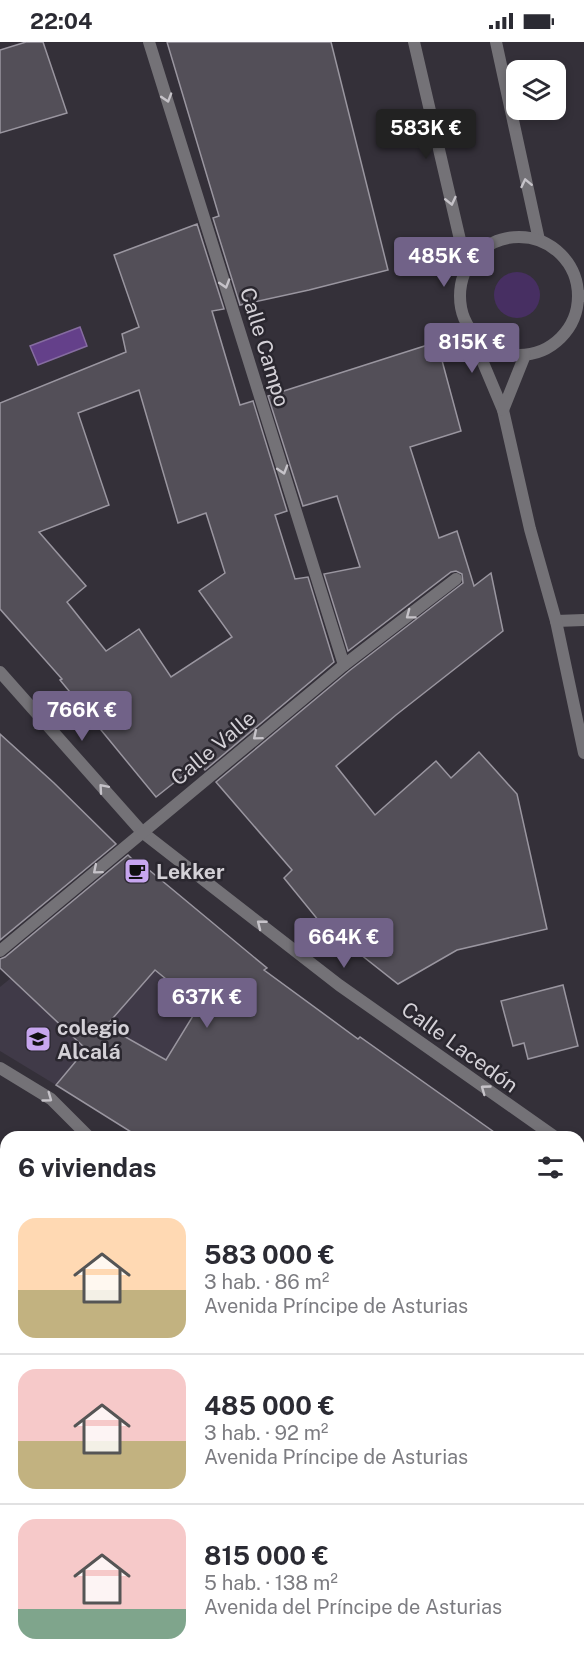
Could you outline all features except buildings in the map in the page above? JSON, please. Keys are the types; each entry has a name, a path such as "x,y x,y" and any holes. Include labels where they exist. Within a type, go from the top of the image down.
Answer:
{"street":[{"name":"Calle Campo","path":"149,42 344,665"},
{"path":"414,42 461,244 475,255"},
{"path":"496,42 539,240"},
{"path":"468,327 479,340 493,349 508,354 525,355 542,351 556,342 568,329 581,297 567,262 555,249 539,240 522,236 505,238 489,244 475,255 464,271 459,290 461,309 468,327 503,410 530,529 556,621 584,753"},
{"path":"503,410 525,355"},
{"name":"Calle Valle","path":"0,951 344,665 456,579"},
{"path":"556,621 584,620"},
{"name":"Calle Lacedón","path":"0,672 142,832 339,985 546,1131"},
{"path":"0,1068 51,1099 83,1131"},
{"path":"533,1123 535,1131"}],"shaded area":[{"path":"517,272 533,279 540,295 533,311 517,318 501,311 494,295 501,279"},
{"path":"80,327 87,346 38,365 30,346"},
{"path":"148,965 220,1024 166,1060 106,1026 125,1004"},
{"name":"colegio Alcalá","path":"11,978 86,1049 56,1085 0,1051 0,987"}],"place":[{"name":"Lekker","path":"137,871"},
{"name":"colegio Alcalá","path":"38,1039"}]}
